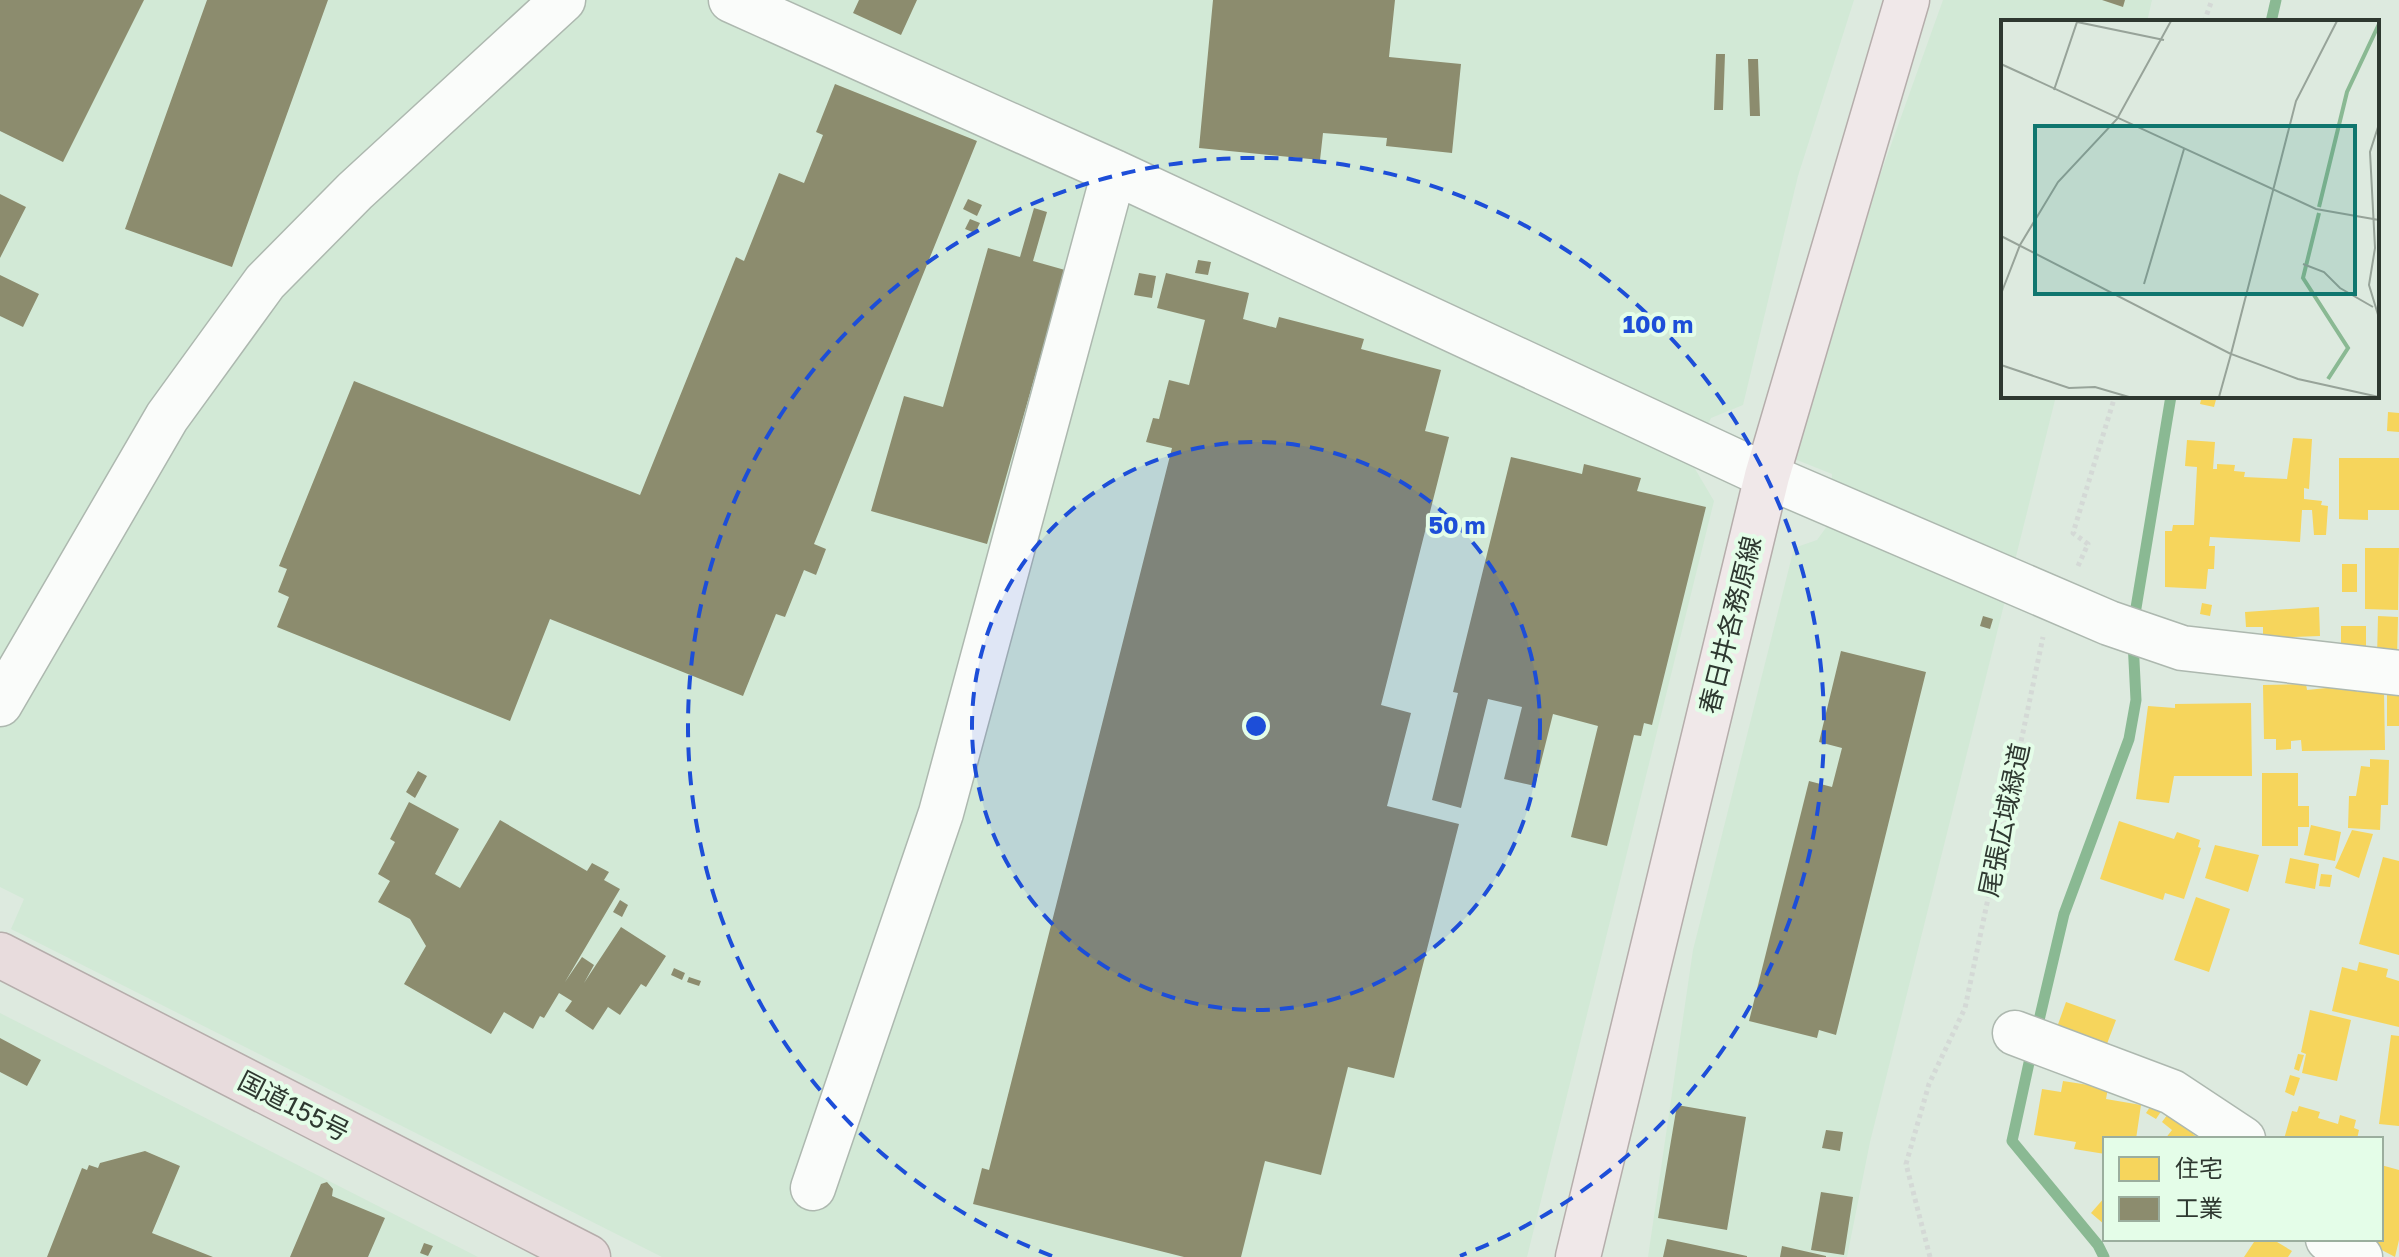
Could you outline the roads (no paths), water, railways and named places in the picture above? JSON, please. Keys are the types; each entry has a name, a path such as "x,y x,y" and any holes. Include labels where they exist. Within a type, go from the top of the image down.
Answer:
{"highway":[{"name":"国道155号","path":"0,955 588,1257"}],"main road":[{"name":"春日井各務原線","path":"1578,1257 1767,476 1907,0"}],"street":[{"path":"0,704 167,417 265,282 355,191 563,0"},
{"path":"731,0 1114,172 1767,476 2051,598 2182,648 2399,673"},
{"path":"813,1188 941,813 1114,172"},
{"path":"2015,1033 2172,1092 2240,1137"},
{"path":"2332,1241 2360,1257"}],"waterway":[{"path":"2271,20 2276,0"},
{"path":"2134,620 2171,398"},
{"path":"2036,1033 2064,914 2129,739 2136,700 2133,641"},
{"path":"2032,1049 2012,1141 2098,1245 2104,1257"}]}
